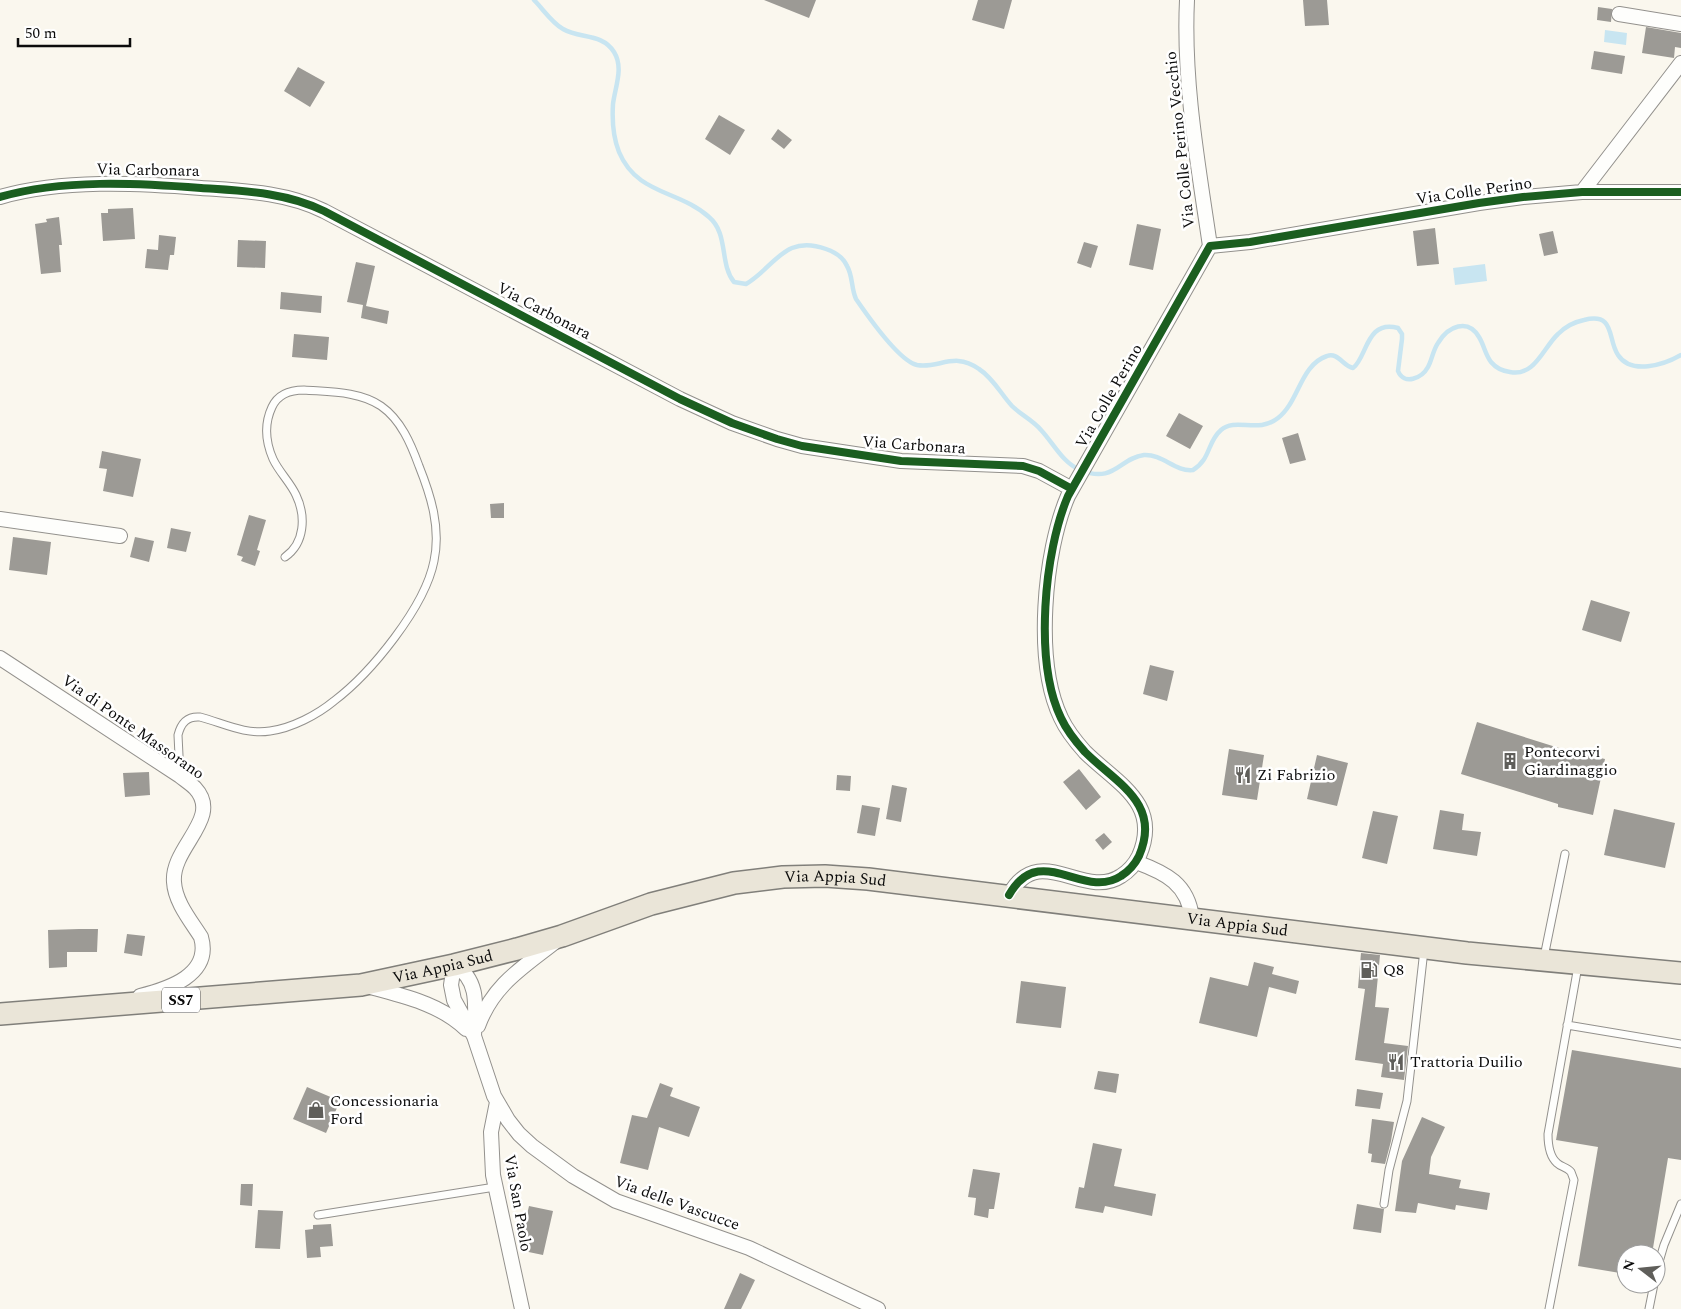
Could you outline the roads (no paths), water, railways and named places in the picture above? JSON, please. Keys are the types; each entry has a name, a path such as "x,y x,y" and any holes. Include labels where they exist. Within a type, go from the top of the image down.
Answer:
{"main road":[{"name":"Via Appia Sud","path":"0,1014 361,985 454,965 562,936 667,899 734,883 771,878 818,876 854,878 1010,895 1424,947 1681,972"}],"street":[{"name":"Via Colle Perino Vecchio","path":"1187,0 1190,103 1210,246"},
{"path":"1619,14 1681,24"},
{"path":"1582,192 1681,63"},
{"name":"Via Carbonara","path":"0,198 31,190 48,188 130,184 245,191 290,198 324,211 680,399 732,423 784,442 825,450 901,461 1023,466 1073,486"},
{"name":"Via Colle Perino","path":"1136,862 1142,847 1144,833 1142,812 1138,802 1072,736 1058,711 1049,683 1045,645 1047,588 1058,523 1073,486 1210,246 1250,242 1494,200 1582,192 1681,192"},
{"path":"0,519 120,536"},
{"name":"Via di Ponte Massorano","path":"0,658 180,776 195,788 200,795 203,806 201,822 180,854 175,867 174,877 178,898 201,937 203,947 201,958 192,972 175,984 100,1006"},
{"path":"1010,895 1020,880 1033,872 1050,871 1102,882 1112,881 1120,877 1136,862 1163,874 1177,884 1188,898 1192,918"},
{"path":"474,1036 484,1010 500,987 562,936"},
{"name":"Via delle Vascucce","path":"474,1036 475,1002 473,986 465,972 454,965 451,985 452,995 458,1010 474,1036 497,1102 515,1129 532,1146 573,1176 604,1195 638,1210 749,1248 878,1309"},
{"name":"Via delle Vascucce","path":"361,985 416,1000 437,1008 456,1020 474,1036"},
{"name":"Via San Paolo","path":"497,1102 493,1119 491,1145 495,1187 522,1309"}],"lane":[{"path":"180,776 178,735 185,720 200,717 241,730 260,732 286,727 312,715 335,701 360,678 382,653 416,604 428,581 434,562 436,522 424,480 409,442 399,424 380,406 354,396 304,390 296,390 285,394 273,406 268,418 266,433 270,453 296,494 302,512 301,536 294,549 285,557"},
{"path":"1544,960 1565,854"},
{"path":"1384,1204 1389,1170 1408,1095 1424,947"},
{"path":"1549,1309 1574,1184 1571,1172 1555,1162 1552,1157 1548,1140 1578,963"},
{"path":"1567,1025 1681,1044"},
{"path":"318,1215 495,1187"},
{"path":"1664,1244 1681,1204"},
{"path":"1649,1309 1652,1294"}],"water":[{"path":"1605,30 1627,33 1626,45 1604,42"},
{"path":"1485,264 1487,281 1455,285 1453,268"}],"waterway":[{"path":"534,0 551,20 563,29 597,39 609,46 614,52 619,71 613,104 613,122 615,140 619,152 636,177 697,208 709,217 719,232 729,274 734,282 746,284 781,254 790,249 812,245 833,252 843,260 849,270 856,299 884,337 901,355 917,365 925,366 962,361 979,369 993,381 1012,406 1038,426 1063,458 1080,470 1101,474 1144,455 1151,455 1180,468 1193,470 1203,461 1213,440 1221,430 1233,425 1263,425 1270,423 1285,411 1305,375 1318,361 1331,355 1353,368 1358,363 1373,334 1379,329 1387,327 1398,328 1402,334 1398,371 1401,376 1409,379 1413,379 1425,371 1436,346 1447,332 1464,326 1474,331 1481,340 1491,362 1499,369 1510,372 1519,372 1532,366 1561,331 1573,323 1594,319 1606,323 1618,355 1631,365 1657,365 1681,355"}],"place":[{"name":"Pontecorvi Giardinaggio","path":"1510,761"},
{"name":"Zi Fabrizio","path":"1243,775"},
{"name":"Q8","path":"1369,970"},
{"name":"Trattoria Duilio","path":"1396,1062"},
{"name":"Concessionaria Ford","path":"316,1110"}]}
